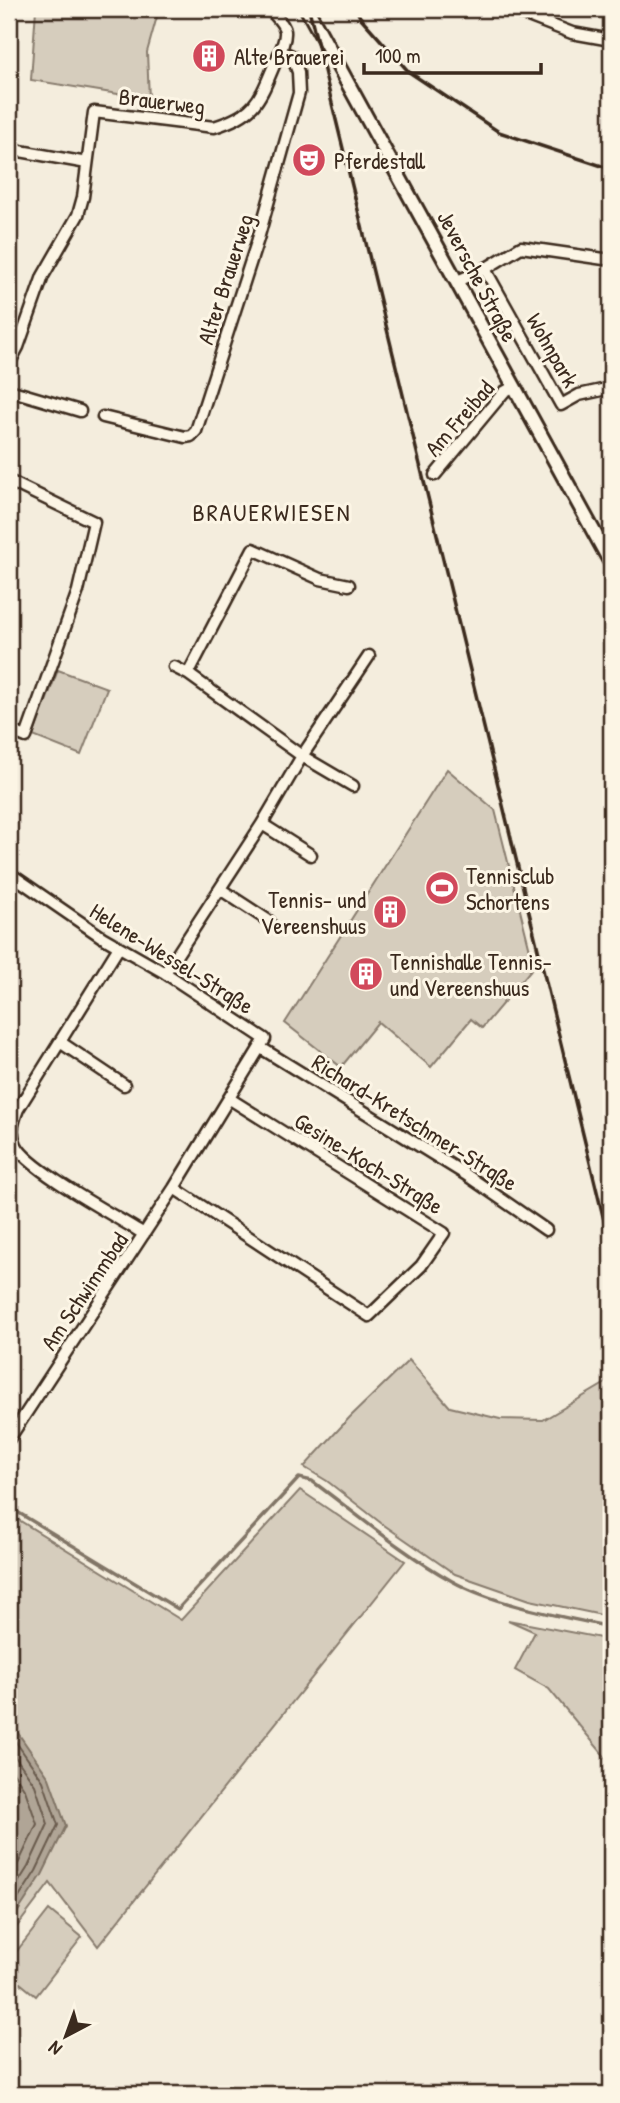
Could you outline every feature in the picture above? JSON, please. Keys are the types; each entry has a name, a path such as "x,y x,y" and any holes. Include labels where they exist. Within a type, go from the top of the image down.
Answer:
{"street":[{"name":"Brauerweg","path":"9,363 18,347 43,276 78,215 83,197 94,112 214,127 246,113 258,102 280,51 285,32 270,9"},
{"name":"Jeversche Straße","path":"307,9 611,564"},
{"path":"510,9 572,33 611,40"},
{"name":"Alter Brauerweg","path":"103,416 185,437 196,431 258,239 299,93 298,72 292,56 280,51"},
{"path":"9,149 87,163"},
{"path":"457,281 485,270 521,247 611,260"},
{"name":"Wohnpark","path":"485,270 561,405 579,395 611,388"},
{"name":"Am Freibad","path":"435,475 504,392 513,387"},
{"path":"9,390 80,411"},
{"path":"9,481 94,522 78,591 26,737 9,730"},
{"path":"188,674 253,549 320,579 349,585"},
{"path":"165,973 369,656"},
{"path":"174,667 188,674 302,757 353,786"},
{"path":"262,824 311,855"},
{"name":"Helene-Wessel-Straße","path":"9,873 35,889 60,910 165,973 265,1039 144,1234"},
{"path":"220,889 269,921"},
{"path":"119,947 18,1109 12,1125 16,1147 26,1159 144,1234"},
{"path":"60,1042 124,1085"},
{"name":"Richard-Kretschmer-Straße","path":"261,1048 465,1174 547,1230"},
{"name":"Gesine-Koch-Straße","path":"174,1188 369,1316 421,1266 444,1233 230,1099"},
{"name":"Am Schwimmbad","path":"9,1439 144,1234"}],"shaded area":[{"path":"36,9 164,9 158,13 147,52 149,99 31,80"},
{"path":"58,670 107,688 81,755 33,736"},
{"name":"Tennisclub Schortens","path":"447,769 495,810 534,966 482,1028 471,1019 431,1067 378,1022 341,1067 285,1023"},
{"path":"409,1360 450,1407 500,1419 543,1420 611,1380 611,1617 530,1600 455,1574 304,1467 350,1417"},
{"path":"300,1490 405,1561 98,1946 50,1883 9,1937 9,1514 181,1620"},
{"path":"508,1620 611,1640 611,1764 549,1689 515,1670 535,1632"},
{"path":"49,1910 82,1937 36,1996 9,1974 9,1961"}],"water":[{"path":"9,1720 49,1778 66,1826 42,1875 9,1925"}],"waterway":[{"path":"9,1507 178,1609 299,1478 312,1481 380,1533 452,1581 488,1597 611,1627"}],"railway":[{"path":"309,9 611,1249"},
{"path":"356,9 409,72 499,132 611,169"}],"place":[{"name":"Alte Brauerei","path":"209,56"},
{"name":"Pferdestall","path":"309,160"},
{"name":"Tennisclub Schortens","path":"442,888"},
{"name":"Tennis- und Vereenshuus","path":"390,912"},
{"name":"Tennishalle Tennis- und Vereenshuus","path":"366,974"}],"district":[{"name":"BRAUERWIESEN","path":"272,512"}]}
